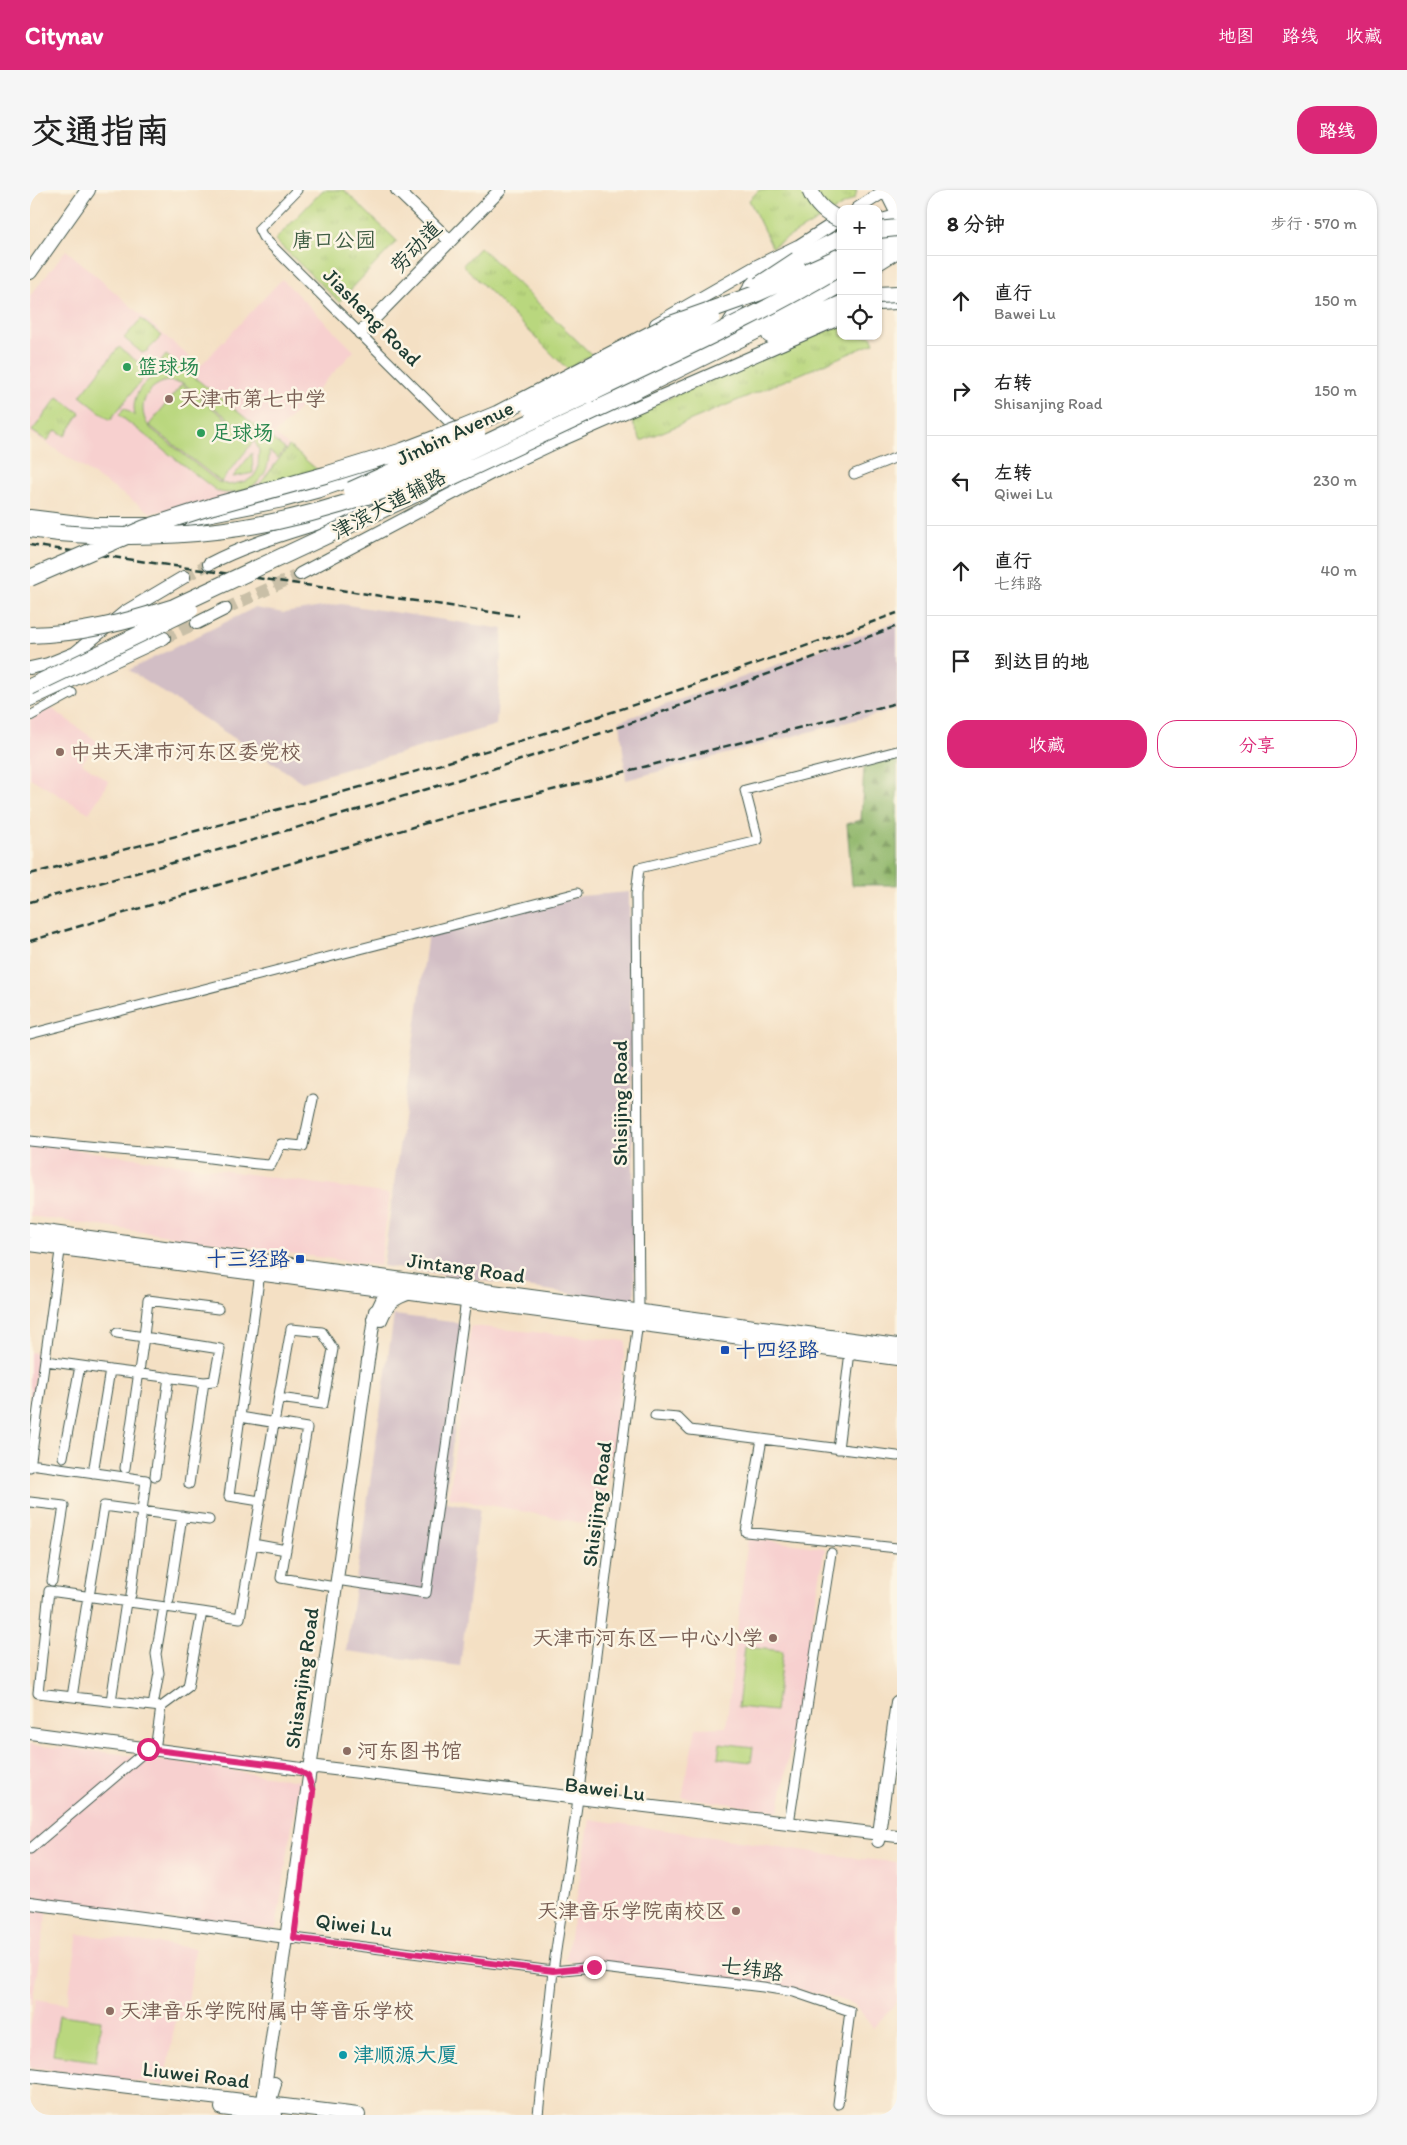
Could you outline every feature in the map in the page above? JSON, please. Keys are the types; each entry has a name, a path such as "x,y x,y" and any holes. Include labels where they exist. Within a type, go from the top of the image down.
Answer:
{"highway":[{"path":"810,190 814,199 826,212 837,218"},
{"path":"882,221 897,216"},
{"path":"882,232 897,223"},
{"path":"882,230 897,228"},
{"path":"882,242 897,233"},
{"path":"264,523 363,486 583,384 694,327 797,260 837,240"},
{"path":"882,259 897,250"},
{"path":"30,578 145,528 213,506 403,451 463,428 497,414 668,325 758,293 837,259"},
{"path":"742,321 837,260"},
{"name":"Jinbin Avenue","path":"30,529 112,537 175,536 216,532 320,511 378,492 742,321 837,269"},
{"name":"Jinbin Avenue","path":"378,508 614,401 772,323 837,286"},
{"path":"882,295 897,293"},
{"path":"614,401 670,380 715,358 837,306"},
{"path":"30,635 92,629 128,622 174,607 378,508"},
{"path":"30,687 229,591 378,508"}],"main road":[{"path":"31,266 80,190"},
{"path":"31,266 88,190"},
{"path":"397,190 450,241"},
{"name":"劳动道","path":"360,333 500,190"},
{"path":"863,205 886,190 897,216"},
{"path":"378,508 706,348 722,335 740,300 759,274 798,246 837,222"},
{"path":"30,516 95,524 133,526 216,515 283,501 352,481 568,373 757,266 798,246"},
{"path":"882,301 897,293"},
{"path":"882,303 897,303"},
{"name":"津滨大道辅路","path":"300,574 497,470 619,414 837,320"},
{"name":"Jinbin Avenue","path":"209,564 255,544 378,508"},
{"path":"30,668 48,664 75,653 125,612 184,577"},
{"path":"197,623 225,609"},
{"path":"30,700 164,638"},
{"name":"Jintang Road","path":"30,1230 61,1242 260,1273 385,1287 412,1287 638,1318 897,1358"},
{"name":"Jintang Road","path":"30,1244 61,1242 385,1287"},
{"path":"378,1319 385,1287"},
{"path":"378,1319 392,1300 412,1287"},
{"name":"Jintang Road","path":"412,1287 466,1300 897,1346"},
{"name":"Shisanjing Road","path":"274,2084 312,1772 378,1319"},
{"name":"Shisanjing Road","path":"263,2110 313,1792 312,1748 339,1584"},
{"path":"878,1837 897,1702"},
{"name":"Bawei Lu","path":"30,1733 292,1767 312,1772 878,1837 897,1836"},
{"path":"292,1767 305,1761 312,1748"},
{"name":"Bawei Lu","path":"577,1802 789,1823 878,1837 897,1843"},
{"name":"Qiwei Lu","path":"30,1903 291,1938"},
{"name":"Liuwei Road","path":"30,2075 263,2110"},
{"name":"Liuwei Road","path":"30,2084 263,2110 358,2115"},
{"path":"263,2110 274,2084"}],"street":[{"name":"Jiasheng Road","path":"297,190 259,229 263,237 497,470"},
{"path":"854,474 897,457"},
{"path":"30,716 72,694"},
{"name":"Shisijing Road","path":"538,2115 553,1971 577,1802 638,1318 636,894 639,868 758,840 745,790 897,751"},
{"path":"30,1034 577,893"},
{"path":"30,1141 134,1153 193,1156 248,1164 271,1165 281,1144 302,1146 313,1099"},
{"path":"61,1242 46,1361 30,1465 146,1480 111,1701"},
{"path":"260,1273 229,1496 260,1501"},
{"path":"125,1468 140,1374 148,1300 218,1309"},
{"path":"240,1417 307,1428 281,1578 426,1593 466,1300"},
{"path":"202,1612 188,1687 157,1706 38,1693 49,1591 166,1603 202,1612 240,1618 278,1398 291,1329 322,1332 333,1349 323,1404 278,1398"},
{"path":"46,1361 204,1382 214,1381 220,1350 117,1332"},
{"path":"838,1449 850,1352"},
{"path":"63,1457 80,1366"},
{"path":"93,1473 110,1370"},
{"path":"155,1476 169,1377"},
{"path":"189,1484 204,1382"},
{"path":"655,1416 678,1418 690,1430 897,1456"},
{"path":"762,1439 746,1532 897,1548"},
{"path":"30,1502 64,1506 52,1581"},
{"path":"72,1697 104,1506 208,1520"},
{"path":"30,1849 151,1750 159,1673 156,1654 182,1516"},
{"path":"253,1544 286,1550"},
{"path":"789,1823 832,1553"},
{"name":"Qiwei Lu","path":"291,1938 553,1971"},
{"name":"七纬路","path":"553,1971 594,1967 763,1987 794,1992 850,2011 838,2104"}],"shaded area":[{"name":"天津市第七中学","path":"66,250 200,366 282,279 354,351 275,434 321,473 195,506 151,513 30,432 30,296"},
{"path":"341,604 503,629 496,725 302,782 129,670 254,608 284,613"},
{"path":"897,622 897,709 626,780 620,721"},
{"name":"中共天津市河东区委党校","path":"51,708 98,742 82,763 109,782 89,813 30,778 30,719"},
{"path":"629,892 635,1303 383,1266 428,933 580,896"},
{"path":"30,1143 390,1194 380,1266 30,1216"},
{"path":"394,1315 468,1324 445,1502 480,1508 460,1666 346,1651"},
{"path":"471,1326 626,1341 602,1527 449,1497"},
{"path":"30,1352 39,1353 30,1410"},
{"name":"天津市河东区一中心小学","path":"748,1538 825,1548 779,1811 682,1797 696,1728 726,1727"},
{"path":"30,1745 114,1753 299,1781 276,1929 48,1906 30,2014"},
{"name":"天津音乐学院南校区","path":"590,1819 862,1859 897,1862 897,2002 873,2028 854,2004 818,1993 566,1960"},
{"name":"天津音乐学院附属中等音乐学校","path":"78,1934 195,1948 186,2019 176,2018 164,2085 30,2067 30,2028 35,1999 67,2004"}],"green space":[{"name":"唐口公园","path":"323,190 344,190 397,241 339,302 275,240"},
{"path":"759,190 857,190 855,198 843,205 837,205 837,209 772,247 749,200"},
{"path":"480,247 592,355 567,369 463,265"},
{"path":"141,319 162,336 147,351 142,353 124,338"},
{"path":"837,327 837,340 873,340 874,343 641,441 629,415"},
{"path":"119,347 149,371 110,420 80,396"},
{"path":"166,355 285,449 278,458 269,451 265,473 257,483 237,492 225,493 217,491 119,415 124,408 135,416 135,400 142,386 153,377 168,372 159,364","holes":["167,381 183,383 253,438 259,450 258,469 254,476 247,481 229,485 218,482 149,427 143,412 143,405 148,393 159,384"]},
{"name":"足球场","path":"182,384 254,441 221,482 149,425"},
{"path":"58,397 80,413 65,436 56,430 47,441 32,431"},
{"path":"289,446 321,473 256,489"},
{"path":"252,453 253,473 233,477"},
{"path":"897,757 897,885 852,885 847,824 861,820 864,767"},
{"path":"745,1647 783,1651 775,1711 738,1707"},
{"path":"720,1743 753,1747 751,1762 718,1758"},
{"path":"59,2015 101,2020 96,2061 53,2055"}],"tunnel":[{"path":"184,577 209,564"},
{"path":"225,609 300,574"},
{"path":"164,638 197,623"}],"railway":[{"path":"30,545 519,616"},
{"path":"30,874 302,803 520,741 682,689 897,613"},
{"path":"30,902 250,841 470,776 685,704 897,626"},
{"path":"30,941 453,815 897,703"}],"place":[{"name":"篮球场","path":"127,367"},
{"name":"天津市第七中学","path":"169,399"},
{"name":"足球场","path":"201,433"},
{"name":"中共天津市河东区委党校","path":"60,752"},
{"name":"十三经路","path":"300,1259"},
{"name":"十四经路","path":"725,1350"},
{"name":"天津市河东区一中心小学","path":"773,1638"},
{"name":"河东图书馆","path":"347,1751"},
{"name":"天津音乐学院南校区","path":"736,1911"},
{"name":"天津音乐学院附属中等音乐学校","path":"110,2011"},
{"name":"津顺源大厦","path":"343,2055"}],"route":[{"path":"148,1749 292,1767 308,1776 313,1792 294,1938 553,1971 594,1967"}]}
